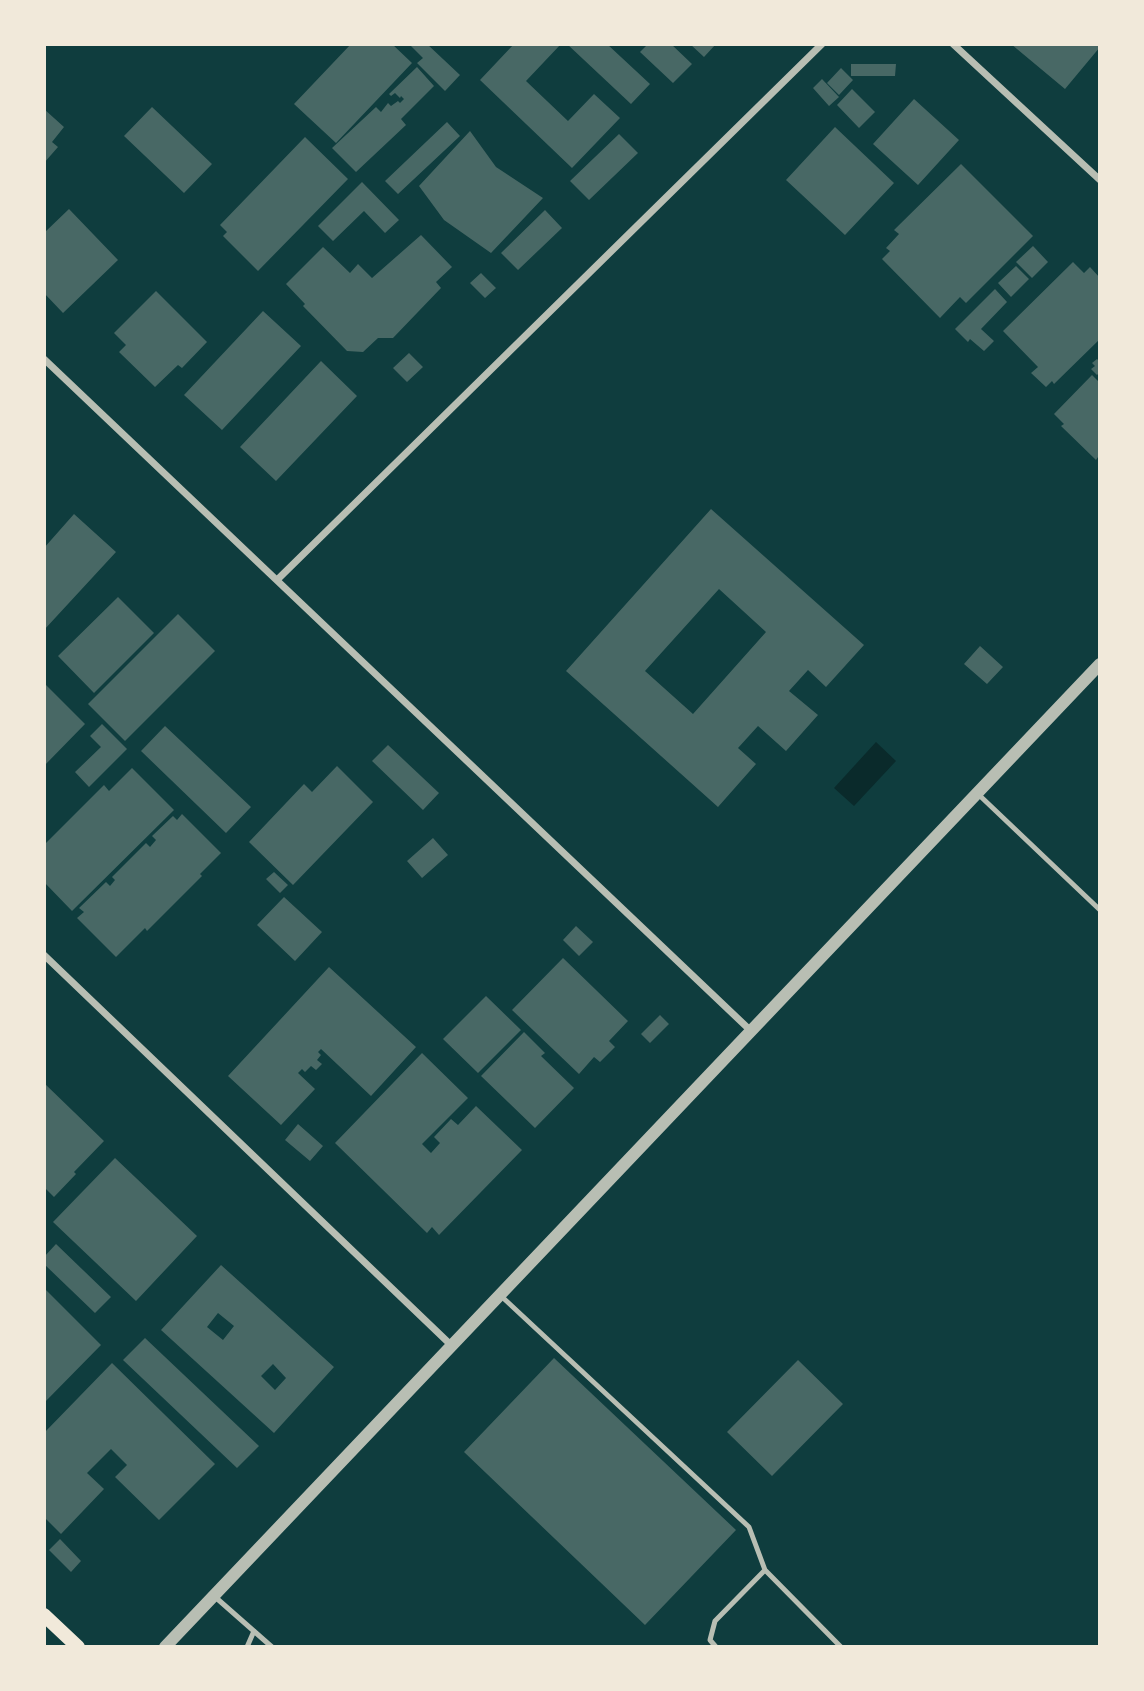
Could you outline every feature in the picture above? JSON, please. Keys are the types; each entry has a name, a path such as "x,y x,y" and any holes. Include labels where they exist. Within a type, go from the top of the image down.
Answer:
{"main road":[{"path":"44,1615 79,1647"}],"street":[{"path":"277,580 822,44"},
{"path":"953,44 1100,180"},
{"path":"44,359 751,1031"},
{"path":"165,1647 1100,664"},
{"path":"44,955 452,1346"}],"lane":[{"path":"977,793 1100,910"},
{"path":"500,1295 749,1527 765,1570 841,1647"},
{"path":"716,1647 710,1640 715,1621 765,1570"},
{"path":"214,1596 272,1647"},
{"path":"247,1647 254,1632"}],"water":[{"path":"876,742 896,761 854,806 834,788"}],"building":[{"path":"351,44 392,44 412,63 336,143 294,104"},
{"path":"409,44 427,44 460,75 445,91 417,63 423,58"},
{"path":"514,44 561,44 526,81 568,121 594,94 620,118 572,168 480,80"},
{"path":"567,44 607,44 650,84 631,104"},
{"path":"648,44 671,44 692,64 673,83 640,52"},
{"path":"690,44 716,44 704,57"},
{"path":"1011,44 1100,44 1100,47 1065,89"},
{"path":"851,64 896,64 895,76 851,76"},
{"path":"417,67 434,86 401,119 406,125 356,172 332,148 376,107 381,112 388,103 391,106 398,101 400,103 404,99 401,96 400,98 395,93 391,96 389,94"},
{"path":"841,68 853,80 839,95 827,83"},
{"path":"822,79 839,97 829,106 813,88"},
{"path":"852,89 875,112 859,128 837,105"},
{"path":"914,99 959,140 918,185 873,144"},
{"path":"152,107 212,164 184,193 124,136"},
{"path":"44,109 64,127 52,142 58,147 44,163"},
{"path":"447,122 460,136 398,194 385,181"},
{"path":"835,127 894,183 845,235 786,180"},
{"path":"470,131 496,167 543,198 491,253 444,220 419,186"},
{"path":"619,134 638,153 589,200 570,181"},
{"path":"305,137 348,179 258,271 223,236 227,232 220,225"},
{"path":"961,164 1033,236 966,303 960,297 940,318 882,259 890,251 886,248 899,234 894,230"},
{"path":"362,182 399,220 385,233 364,211 333,241 318,226"},
{"path":"69,209 118,260 63,313 44,293 44,233"},
{"path":"545,210 562,228 518,270 501,253"},
{"path":"421,235 452,267 436,282 441,288 393,338 378,338 363,352 347,351 303,306 305,304 286,284 323,247 350,273 358,264 372,278"},
{"path":"1033,246 1048,262 1032,278 1016,262"},
{"path":"1073,262 1084,273 1090,267 1100,278 1100,339 1054,384 1052,381 1046,387 1031,373 1038,367 1003,331"},
{"path":"1016,266 1029,279 1011,297 998,283"},
{"path":"481,273 496,288 485,298 470,283"},
{"path":"995,289 1007,302 981,329 994,341 984,351 970,339 968,342 955,329"},
{"path":"156,291 207,342 182,368 178,365 155,387 119,352 126,345 114,333"},
{"path":"263,311 301,346 222,430 184,395"},
{"path":"409,353 423,367 407,382 393,368"},
{"path":"1097,359 1100,362 1100,372 1097,375 1091,369 1095,366 1092,363"},
{"path":"321,361 357,396 276,481 240,447"},
{"path":"1092,375 1100,383 1100,459 1098,457 1096,460 1061,426 1064,424 1054,414"},
{"path":"711,509 864,645 826,687 808,670 789,691 818,715 786,751 758,726 738,748 756,764 718,807 566,671","holes":["719,589 766,632 693,714 645,671"]},
{"path":"74,514 116,552 44,630 44,548"},
{"path":"118,597 154,633 94,693 58,656"},
{"path":"178,614 215,651 125,741 88,704"},
{"path":"980,646 1003,667 987,684 964,664"},
{"path":"44,683 85,724 44,766"},
{"path":"102,724 127,749 89,787 75,772 101,747 90,736"},
{"path":"165,726 251,807 226,833 141,751"},
{"path":"388,745 439,793 423,810 372,761"},
{"path":"337,766 373,802 293,885 249,842 304,784 312,792"},
{"path":"132,768 174,810 72,911 44,882 44,845 104,785 109,791"},
{"path":"182,814 221,853 147,931 145,928 116,957 77,918 84,912 79,908 106,882 110,886 115,880 112,877 146,843 150,847 156,840 152,836 173,816 177,820"},
{"path":"433,838 448,855 422,878 407,861"},
{"path":"274,872 288,885 280,893 266,879"},
{"path":"284,897 322,932 295,961 257,925"},
{"path":"576,926 593,942 579,956 563,940"},
{"path":"563,958 628,1021 609,1041 615,1047 600,1062 594,1057 579,1074 512,1010"},
{"path":"329,967 416,1047 371,1096 321,1049 317,1060 322,1064 316,1070 311,1066 305,1072 302,1069 298,1073 315,1089 281,1125 228,1076"},
{"path":"486,996 521,1030 478,1073 443,1039"},
{"path":"660,1015 669,1024 650,1043 641,1034"},
{"path":"524,1032 545,1053 541,1056 574,1088 535,1128 481,1076"},
{"path":"422,1053 468,1098 422,1144 431,1153 440,1143 434,1137 451,1119 458,1125 476,1106 522,1150 439,1235 432,1227 427,1233 335,1143"},
{"path":"44,1083 104,1141 54,1197 44,1187"},
{"path":"298,1124 323,1146 310,1161 285,1140"},
{"path":"115,1158 197,1236 136,1301 53,1222"},
{"path":"56,1244 111,1297 95,1313 44,1264 44,1257"},
{"path":"221,1265 334,1367 274,1433 161,1330","holes":["218,1313 234,1326 223,1340 207,1327","273,1364 286,1378 275,1390 261,1376"]},
{"path":"44,1288 101,1345 44,1403"},
{"path":"145,1338 259,1446 237,1468 123,1360"},
{"path":"554,1358 736,1530 645,1625 464,1452"},
{"path":"798,1360 843,1404 772,1476 727,1432"},
{"path":"112,1363 215,1464 159,1520 115,1477 127,1465 111,1449 87,1473 104,1489 61,1534 44,1517 44,1433"},
{"path":"60,1539 81,1561 71,1572 49,1550"}]}
